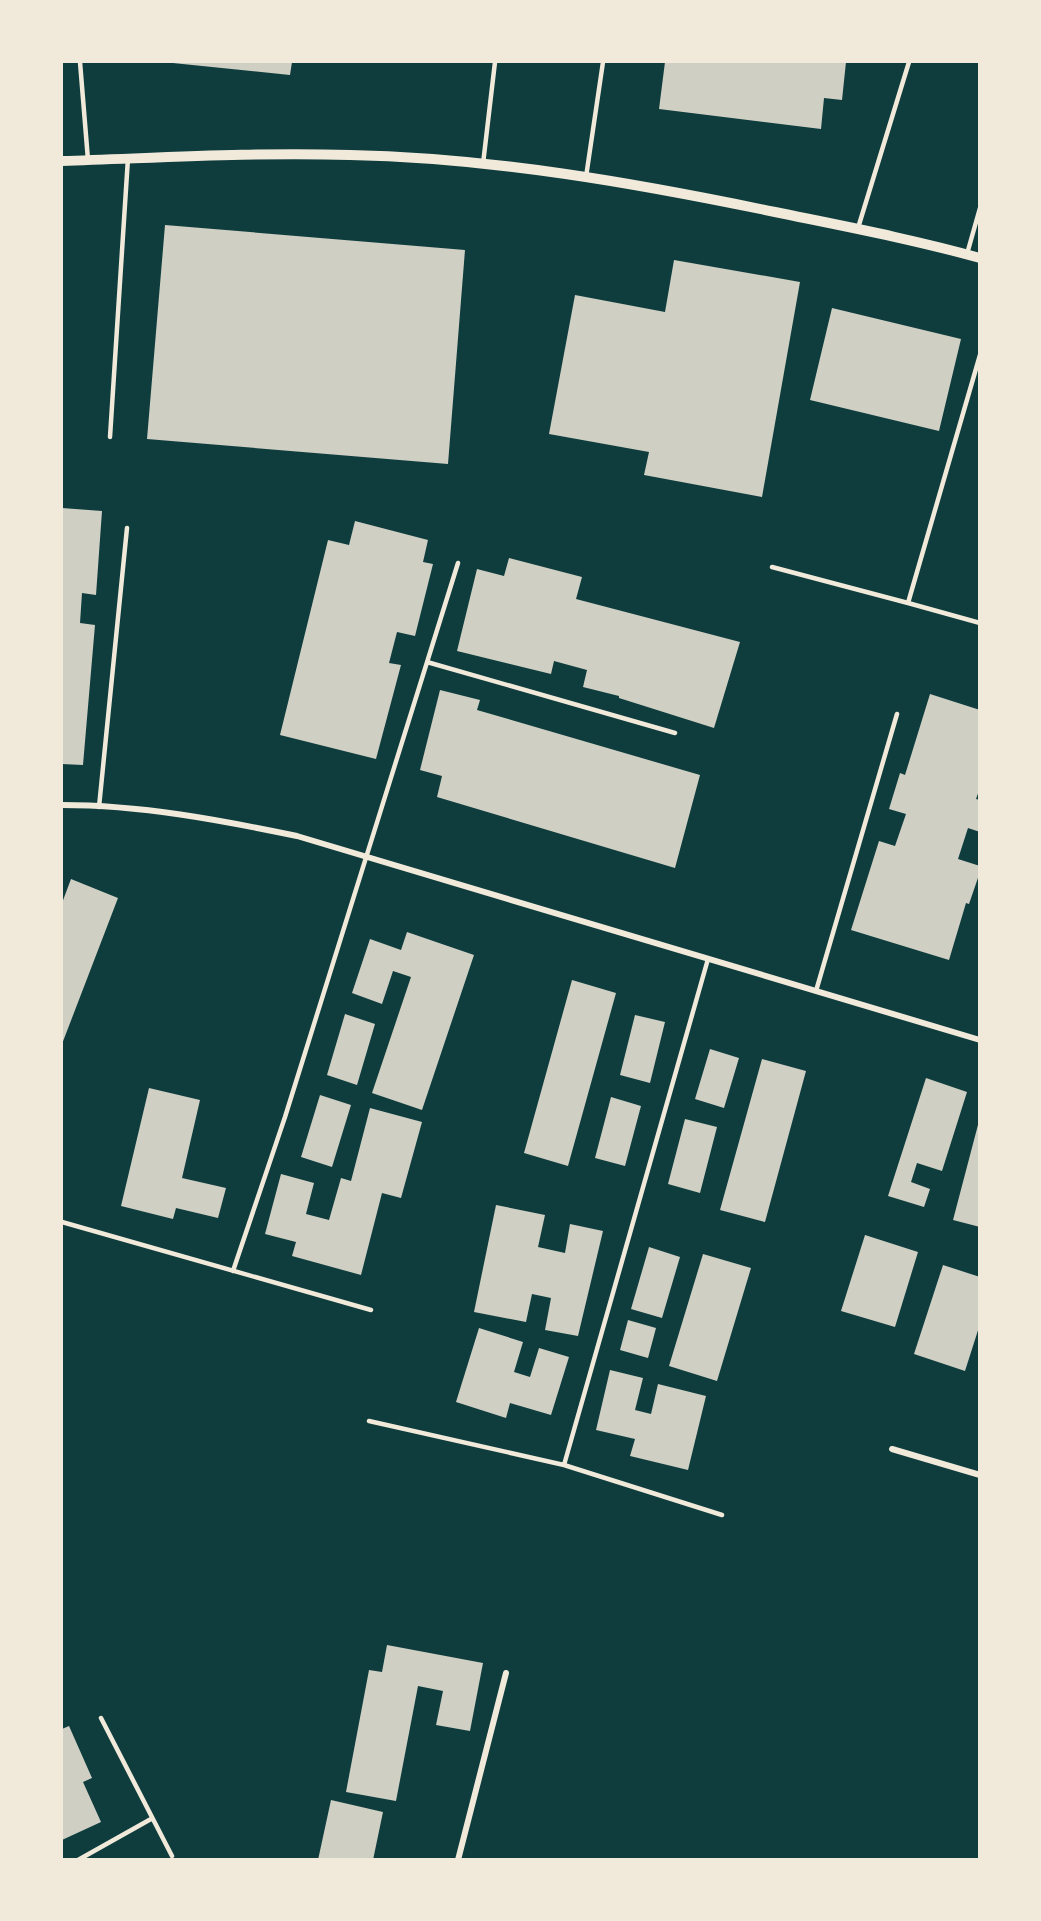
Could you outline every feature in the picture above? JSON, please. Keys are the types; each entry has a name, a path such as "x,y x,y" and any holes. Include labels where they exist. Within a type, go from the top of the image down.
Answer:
{"street":[{"path":"62,161 236,153 353,155 483,164 653,187 858,229 980,258"},
{"path":"62,805 220,820 297,836 980,1040"},
{"path":"892,1449 980,1475"},
{"path":"458,1860 506,1673"}],"lane":[{"path":"80,62 88,160"},
{"path":"483,164 495,62"},
{"path":"586,177 603,62"},
{"path":"858,229 909,62"},
{"path":"110,437 128,158"},
{"path":"967,254 980,208"},
{"path":"908,603 980,355"},
{"path":"99,807 128,528"},
{"path":"233,1271 285,1117 458,563"},
{"path":"772,567 980,622"},
{"path":"427,662 675,733"},
{"path":"816,991 897,714"},
{"path":"564,1465 708,959"},
{"path":"62,1222 371,1310"},
{"path":"369,1421 564,1465 723,1515"},
{"path":"100,1718 172,1856"},
{"path":"78,1860 151,1819"}],"building":[{"path":"163,62 292,62 290,75"},
{"path":"665,62 846,62 842,100 824,98 821,129 659,109"},
{"path":"165,225 465,250 448,464 147,439"},
{"path":"674,260 800,282 762,497 644,475 649,452 549,434 575,295 665,312"},
{"path":"832,308 961,339 939,431 810,400"},
{"path":"62,508 102,511 96,595 82,593 80,623 95,625 83,765 62,764"},
{"path":"355,521 428,540 423,562 433,564 415,636 397,632 389,663 401,665 376,759 280,735 328,540 349,545"},
{"path":"509,558 582,577 576,599 740,642 714,728 619,698 619,696 583,687 587,670 554,661 551,674 457,651 477,569 504,576"},
{"path":"440,690 480,700 477,710 700,775 675,868 437,797 442,776 420,770"},
{"path":"930,694 980,710 980,788 976,799 980,800 980,832 968,828 958,859 980,866 980,872 969,904 966,903 949,960 851,930 879,841 895,846 906,814 889,809 900,773 905,775"},
{"path":"71,879 118,898 62,1044 62,903"},
{"path":"407,932 474,955 422,1110 372,1093 411,977 393,971 382,1004 352,993 370,939 401,950"},
{"path":"572,980 616,993 568,1166 524,1153"},
{"path":"345,1014 375,1024 357,1085 327,1075"},
{"path":"635,1015 665,1022 650,1083 620,1075"},
{"path":"710,1049 739,1058 724,1108 695,1099"},
{"path":"762,1059 806,1071 765,1222 720,1210"},
{"path":"926,1078 967,1092 942,1171 917,1163 911,1182 930,1189 924,1207 888,1196"},
{"path":"149,1088 200,1100 182,1178 226,1188 218,1218 176,1208 173,1219 121,1206"},
{"path":"320,1095 351,1105 332,1167 301,1157"},
{"path":"611,1097 641,1106 625,1166 595,1158"},
{"path":"370,1108 422,1122 401,1198 382,1193 361,1275 292,1256 296,1242 265,1234 281,1174 314,1183 306,1214 329,1220 341,1178 351,1181"},
{"path":"685,1119 717,1127 700,1193 668,1184"},
{"path":"980,1121 980,1227 953,1220"},
{"path":"496,1205 545,1215 538,1247 565,1253 570,1224 603,1231 578,1336 545,1330 551,1298 532,1294 526,1322 474,1312"},
{"path":"865,1235 918,1252 895,1327 841,1311"},
{"path":"649,1247 680,1257 662,1318 631,1309"},
{"path":"703,1254 751,1268 717,1381 669,1366"},
{"path":"943,1265 980,1277 980,1324 965,1371 914,1354"},
{"path":"628,1320 656,1328 648,1358 620,1350"},
{"path":"479,1328 523,1342 514,1372 530,1377 539,1348 569,1357 551,1415 510,1403 506,1418 456,1402"},
{"path":"610,1370 643,1378 635,1410 651,1414 658,1384 706,1396 688,1470 630,1456 635,1439 596,1430"},
{"path":"387,1645 483,1663 470,1731 436,1725 443,1691 418,1686 396,1801 346,1792 369,1670 382,1672"},
{"path":"69,1726 92,1778 83,1782 101,1822 62,1840 62,1729"},
{"path":"331,1800 383,1812 373,1860 318,1860"}]}
